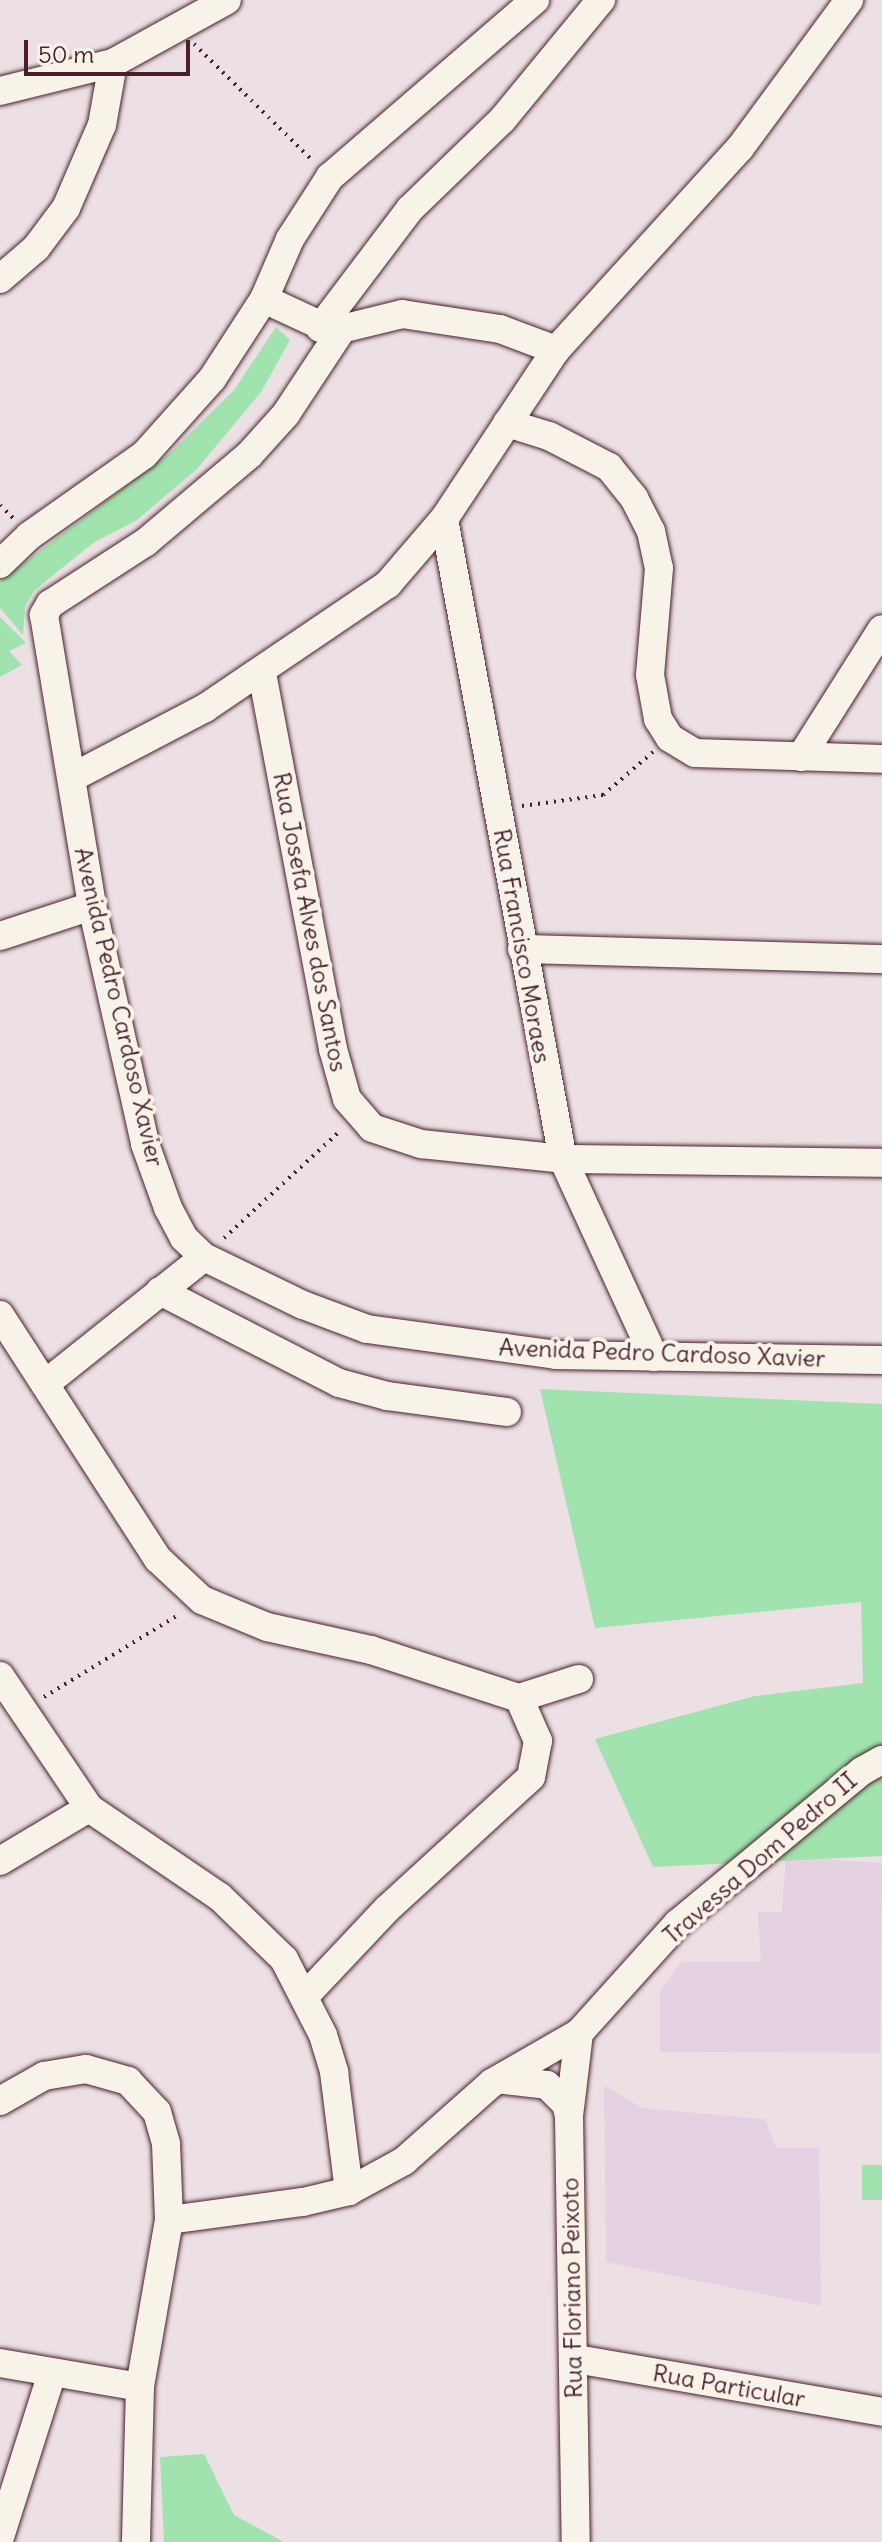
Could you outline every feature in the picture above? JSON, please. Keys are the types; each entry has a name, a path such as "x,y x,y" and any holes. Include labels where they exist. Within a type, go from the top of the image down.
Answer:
{"street":[{"path":"0,91 113,63 179,30 227,0"},
{"path":"0,564 29,536 144,455 212,379 264,299 290,239 330,177 535,0"},
{"path":"330,330 410,209 502,120 601,0"},
{"path":"73,777 262,673 388,584 444,519 556,350 740,148 849,0"},
{"path":"0,279 36,248 66,208 102,125 113,63"},
{"path":"264,299 330,330 402,314 500,329 556,350"},
{"name":"Avenida Pedro Cardoso Xavier","path":"330,330 286,414 249,455 146,542 50,604 43,626 73,777 92,906 145,1144 168,1208 184,1238 204,1257 303,1305 367,1329 556,1355 882,1360"},
{"path":"507,423 549,436 609,467 634,498 651,531 659,568 650,675 658,719 670,738 695,753 882,759"},
{"name":"Rua Francisco Moraes","path":"444,519 563,1159 654,1357"},
{"path":"801,757 882,629"},
{"name":"Rua Josefa Alves dos Santos","path":"262,673 333,1049 347,1099 357,1115"},
{"path":"0,936 92,906"},
{"path":"522,949 882,959"},
{"path":"357,1115 394,1139 563,1159 882,1163"},
{"path":"45,1384 204,1257"},
{"path":"160,1291 339,1383 387,1396 507,1412"},
{"path":"0,1315 158,1559 202,1600 267,1627 371,1650 519,1698 579,1679"},
{"path":"0,1676 89,1808 220,1897 263,1934 305,1996 334,2072 349,2191"},
{"path":"305,1996 387,1909 531,1777 538,1741 519,1698"},
{"name":"Travessa Dom Pedro II","path":"169,2220 303,2202 349,2191 404,2161 492,2083 505,2080 579,2033 677,1924 862,1771 882,1760"},
{"path":"0,1861 89,1808"},
{"path":"569,2116 579,2033"},
{"path":"0,2101 63,2070 109,2073 142,2090 157,2112 166,2144 169,2220 140,2387 136,2542"},
{"path":"505,2080 547,2085 566,2104 569,2116"},
{"name":"Rua Floriano Peixoto","path":"569,2116 576,2359 576,2542"},
{"name":"Rua Particular","path":"576,2359 882,2412"},
{"path":"0,2363 140,2387"},
{"path":"0,2537 52,2373"}],"path":[{"path":"179,30 330,177"},
{"path":"497,810 603,795 670,738"},
{"path":"204,1257 357,1115"},
{"path":"24,1710 202,1600"}],"shaded area":[{"path":"786,1856 882,1863 880,2053 660,2052 660,1992 681,1962 761,1962 758,1912 782,1912"},
{"path":"604,2085 642,2108 765,2119 776,2148 819,2148 821,2306 606,2262"}],"green space":[{"path":"276,327 290,340 261,392 197,469 137,520 93,543 35,590 25,606 23,635 0,608 0,581 170,453 234,390"},
{"path":"0,617 26,643 9,651 22,665 0,677"},
{"path":"540,1389 882,1404 882,1856 653,1867 595,1739 755,1696 863,1683 861,1602 595,1628"},
{"path":"862,2165 882,2165 882,2200 862,2200"},
{"path":"204,2454 234,2515 284,2542 164,2542 160,2457"}]}
